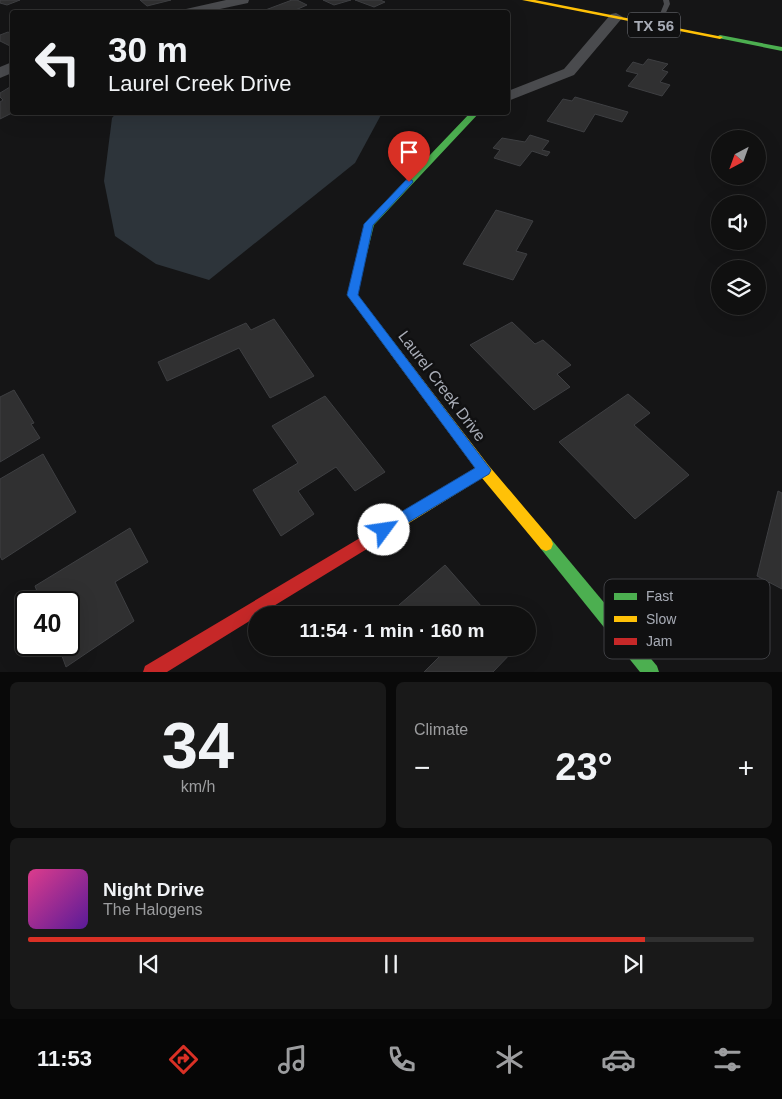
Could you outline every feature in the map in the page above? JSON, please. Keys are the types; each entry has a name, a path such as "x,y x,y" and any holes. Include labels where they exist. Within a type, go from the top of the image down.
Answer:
{"street":[{"path":"200,10 244,0"},
{"name":"TX 56","path":"526,0 782,49"},
{"path":"510,95 569,72 616,17"},
{"name":"Laurel Creek Drive","path":"473,115 369,224 352,295 484,470 604,615"},
{"path":"151,672 484,470"},
{"name":"Laurel Creek Drive","path":"640,659 651,672"}],"lane":[{"path":"657,25 665,12 666,0"}],"shaded area":[{"path":"114,115 381,115 355,163 209,280 156,264 115,236 104,181 112,118"}],"building":[{"path":"0,0 20,0 7,5 0,3"},
{"path":"140,0 171,0 147,6"},
{"path":"292,0 297,0 307,5 296,10 265,10"},
{"path":"323,0 351,0 334,5"},
{"path":"355,0 380,0 385,2 374,7"},
{"path":"10,33 10,46 0,41 0,35"},
{"path":"648,59 668,64 662,70 668,72 660,82 670,85 662,96 628,86 638,74 626,71 633,62 643,65"},
{"path":"10,87 10,114 0,119 0,102 3,100 0,97 0,93"},
{"path":"575,97 628,112 622,122 595,114 584,132 547,121 563,99 572,101"},
{"path":"530,135 549,141 542,150 550,152 547,156 532,151 520,166 494,158 500,150 493,148 502,138 525,142"},
{"path":"496,210 533,221 516,251 527,254 513,280 463,264"},
{"path":"274,319 314,376 270,398 239,348 167,381 158,362 246,323 251,330"},
{"path":"512,322 535,344 543,340 571,365 557,374 570,387 534,410 470,345"},
{"path":"14,390 34,423 31,424 40,438 0,462 0,397"},
{"path":"628,394 650,413 634,425 689,475 635,519 559,442"},
{"path":"325,396 385,472 355,491 336,467 298,491 314,514 281,536 253,490 298,463 272,426"},
{"path":"43,454 76,512 2,560 0,556 0,479"},
{"path":"778,491 782,493 782,589 770,583 770,579 763,579 757,576"},
{"path":"130,528 148,562 115,582 134,621 66,667 62,656 80,656 80,591 37,591 35,586"},
{"path":"445,565 481,606 400,606"},
{"path":"440,656 508,656 493,672 424,672"}],"traffic: fast":[{"path":"720,37 782,49"},
{"path":"396,353 352,295 369,224 473,115"},
{"path":"546,544 604,615"},
{"path":"640,659 651,672"}],"traffic: slow":[{"path":"525,0 720,37"},
{"path":"396,353 484,470 546,544"},
{"path":"370,539 484,470"}],"traffic: jam":[{"path":"151,672 370,539"}],"route":[{"path":"384,530 484,470 352,295 369,224 409,182"}]}
